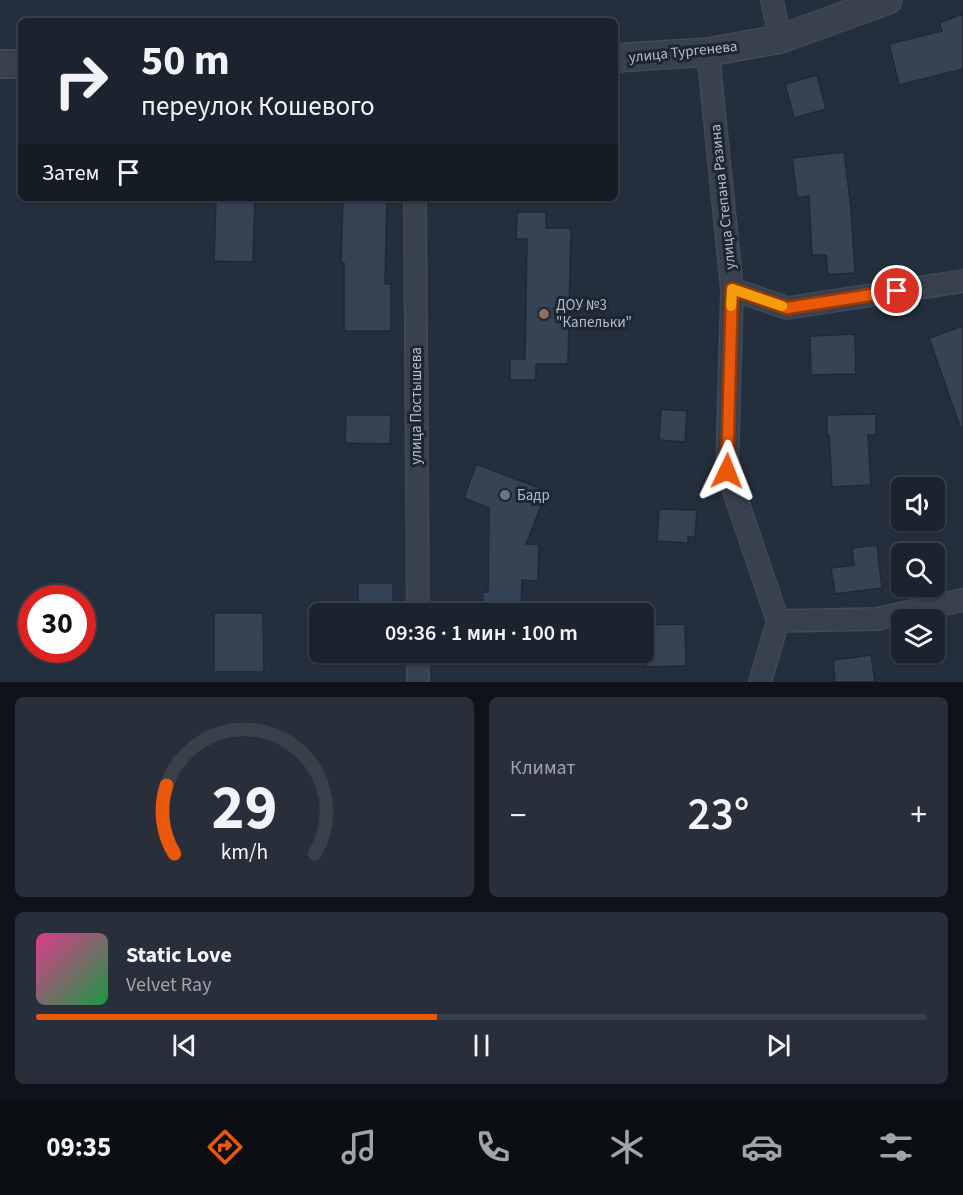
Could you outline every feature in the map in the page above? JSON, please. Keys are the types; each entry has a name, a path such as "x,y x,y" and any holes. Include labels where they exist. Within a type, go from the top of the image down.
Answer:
{"street":[{"path":"772,0 780,39"},
{"name":"улица Тургенева","path":"618,58 708,52 780,39 888,0"},
{"name":"улица Степана Разина","path":"708,52 732,289 727,471 778,621"},
{"path":"0,64 18,64"},
{"name":"улица Постышева","path":"415,201 418,603"},
{"path":"732,289 787,308 963,281"},
{"path":"760,682 778,621 877,619 963,600"},
{"path":"418,663 418,682"}],"building":[{"path":"963,14 963,69 899,85 889,44 942,31 939,23"},
{"path":"817,75 826,109 794,118 785,84"},
{"path":"844,152 851,208 855,273 828,275 826,255 812,255 809,196 797,198 792,158"},
{"path":"216,201 255,201 253,262 214,261"},
{"path":"343,201 387,201 385,284 391,284 391,331 344,331 344,263 341,263"},
{"path":"517,212 546,212 546,228 571,228 568,364 536,364 536,380 510,380 510,359 525,359 527,239 516,239"},
{"path":"963,326 963,426 960,427 929,338"},
{"path":"855,334 856,374 811,375 810,336"},
{"path":"661,409 687,411 685,442 659,440"},
{"path":"876,414 876,435 868,435 871,485 832,487 827,415"},
{"path":"346,415 391,415 390,444 345,443"},
{"path":"476,464 547,491 526,544 539,544 538,581 522,580 521,603 482,603 483,592 488,592 489,508 464,498"},
{"path":"659,509 697,510 695,537 688,537 688,543 657,541"},
{"path":"877,545 882,588 835,594 831,568 854,565 852,548"},
{"path":"358,583 393,583 393,603 358,603"},
{"path":"214,613 263,613 264,672 214,672"},
{"path":"685,624 686,666 645,667 645,663 654,663 654,625"},
{"path":"871,655 875,682 835,682 833,660"}],"slow traffic":[{"path":"731,306 732,289 782,306"}],"place":[{"name":"ДОУ №3 \"Капельки\"","path":"544,314"},
{"name":"Бадр","path":"505,495"}],"route":[{"path":"727,471 732,289 787,308 897,291"}]}
